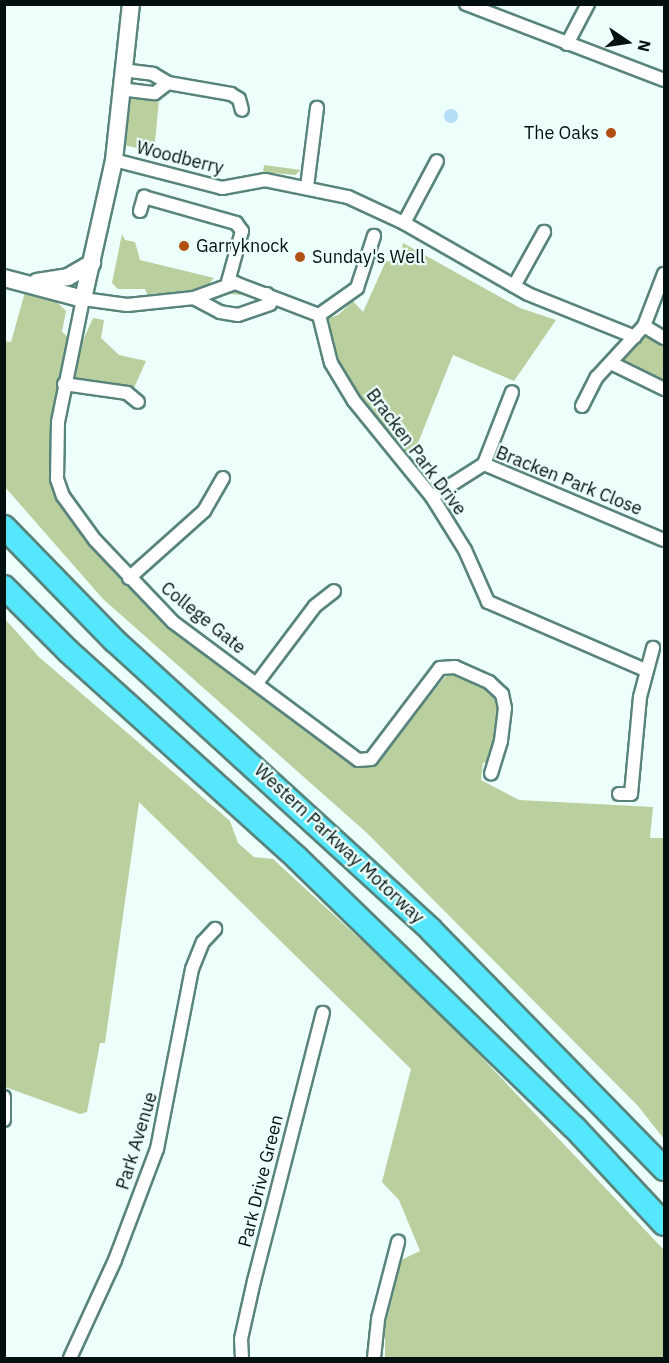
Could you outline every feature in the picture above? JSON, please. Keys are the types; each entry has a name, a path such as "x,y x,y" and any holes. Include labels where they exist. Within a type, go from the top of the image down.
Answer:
{"highway":[{"name":"Western Parkway Motorway","path":"4,527 115,641 431,930 664,1169"},
{"path":"4,587 68,651 306,867 574,1127 664,1224"}],"street":[{"path":"83,298 114,160 130,4"},
{"path":"466,4 664,80"},
{"path":"567,44 588,4"},
{"path":"122,70 153,74 168,83 231,94 239,99 242,110"},
{"path":"120,89 155,93 168,83"},
{"path":"307,187 317,108"},
{"name":"Woodberry","path":"114,160 222,188 265,180 348,196 404,223 514,286 635,337"},
{"path":"404,223 437,161"},
{"path":"140,211 144,197 236,223 242,231 228,282"},
{"path":"514,286 544,232"},
{"path":"4,278 83,298 127,305 194,298 228,282 267,294 320,315 357,288 374,236"},
{"path":"25,283 52,282 92,263"},
{"path":"582,406 597,377 644,326 664,274"},
{"path":"194,298 220,312 238,315 270,304 267,294"},
{"name":"College Gate","path":"83,298 64,384 56,451 63,496 129,578 173,622 257,683 335,745 366,762 378,751 436,672 447,666 462,670 496,688 504,700 501,741 491,774"},
{"name":"Bracken Park Drive","path":"320,315 331,363 343,384 432,497 465,550 488,602 645,670"},
{"path":"644,326 664,338"},
{"path":"611,363 664,389"},
{"path":"64,384 127,393 138,402"},
{"path":"484,464 512,392"},
{"name":"Bracken Park Close","path":"432,497 484,464 664,540"},
{"name":"College Gate","path":"129,578 204,511 224,478"},
{"path":"257,683 315,606 334,591"},
{"path":"619,794 632,794 637,714 645,670 653,648"},
{"name":"Park Avenue","path":"70,1359 115,1260 158,1149 192,969 203,942 215,929"},
{"name":"Park Drive Green","path":"242,1359 241,1339 254,1281 323,1013"},
{"path":"4,1097 4,1120"},
{"path":"374,1359 378,1319 398,1242"}],"green space":[{"path":"132,94 159,100 154,152 124,145"},
{"path":"264,165 301,170 295,175 263,172"},
{"path":"122,234 125,240 135,242 140,260 214,278 202,292 147,294 145,289 118,289 112,283"},
{"path":"403,243 520,308 556,320 514,381 453,355 418,443 406,456 338,366 332,350 329,318 338,315 353,301 363,312 386,261 399,262"},
{"path":"227,288 237,290 260,297 221,293"},
{"path":"25,292 54,299 66,311 62,332 68,337 53,408 52,470 56,491 173,622 373,765 445,677 454,673 492,692 498,701 500,714 492,761 483,763 481,780 519,800 653,807 650,838 664,838 664,1139 638,1106 367,833 103,599 5,487 4,341 11,342"},
{"path":"93,318 104,320 101,338 119,355 146,361 134,388 74,378 71,367"},
{"path":"652,336 664,343 664,384 623,361 643,337"},
{"path":"5,619 39,657 230,821 238,843 254,857 273,859 434,1007 664,1250 664,1358 385,1358 385,1326 401,1260 420,1251 399,1200 382,1182 411,1069 139,802 105,1043 100,1043 87,1112 80,1114 5,1087"}],"water":[{"path":"448,109 454,109 458,116 454,123 448,123 444,119 444,113"}],"place":[{"name":"The Oaks","path":"611,133"},
{"name":"Garryknock","path":"184,246"},
{"name":"Sunday's Well","path":"300,257"}]}
